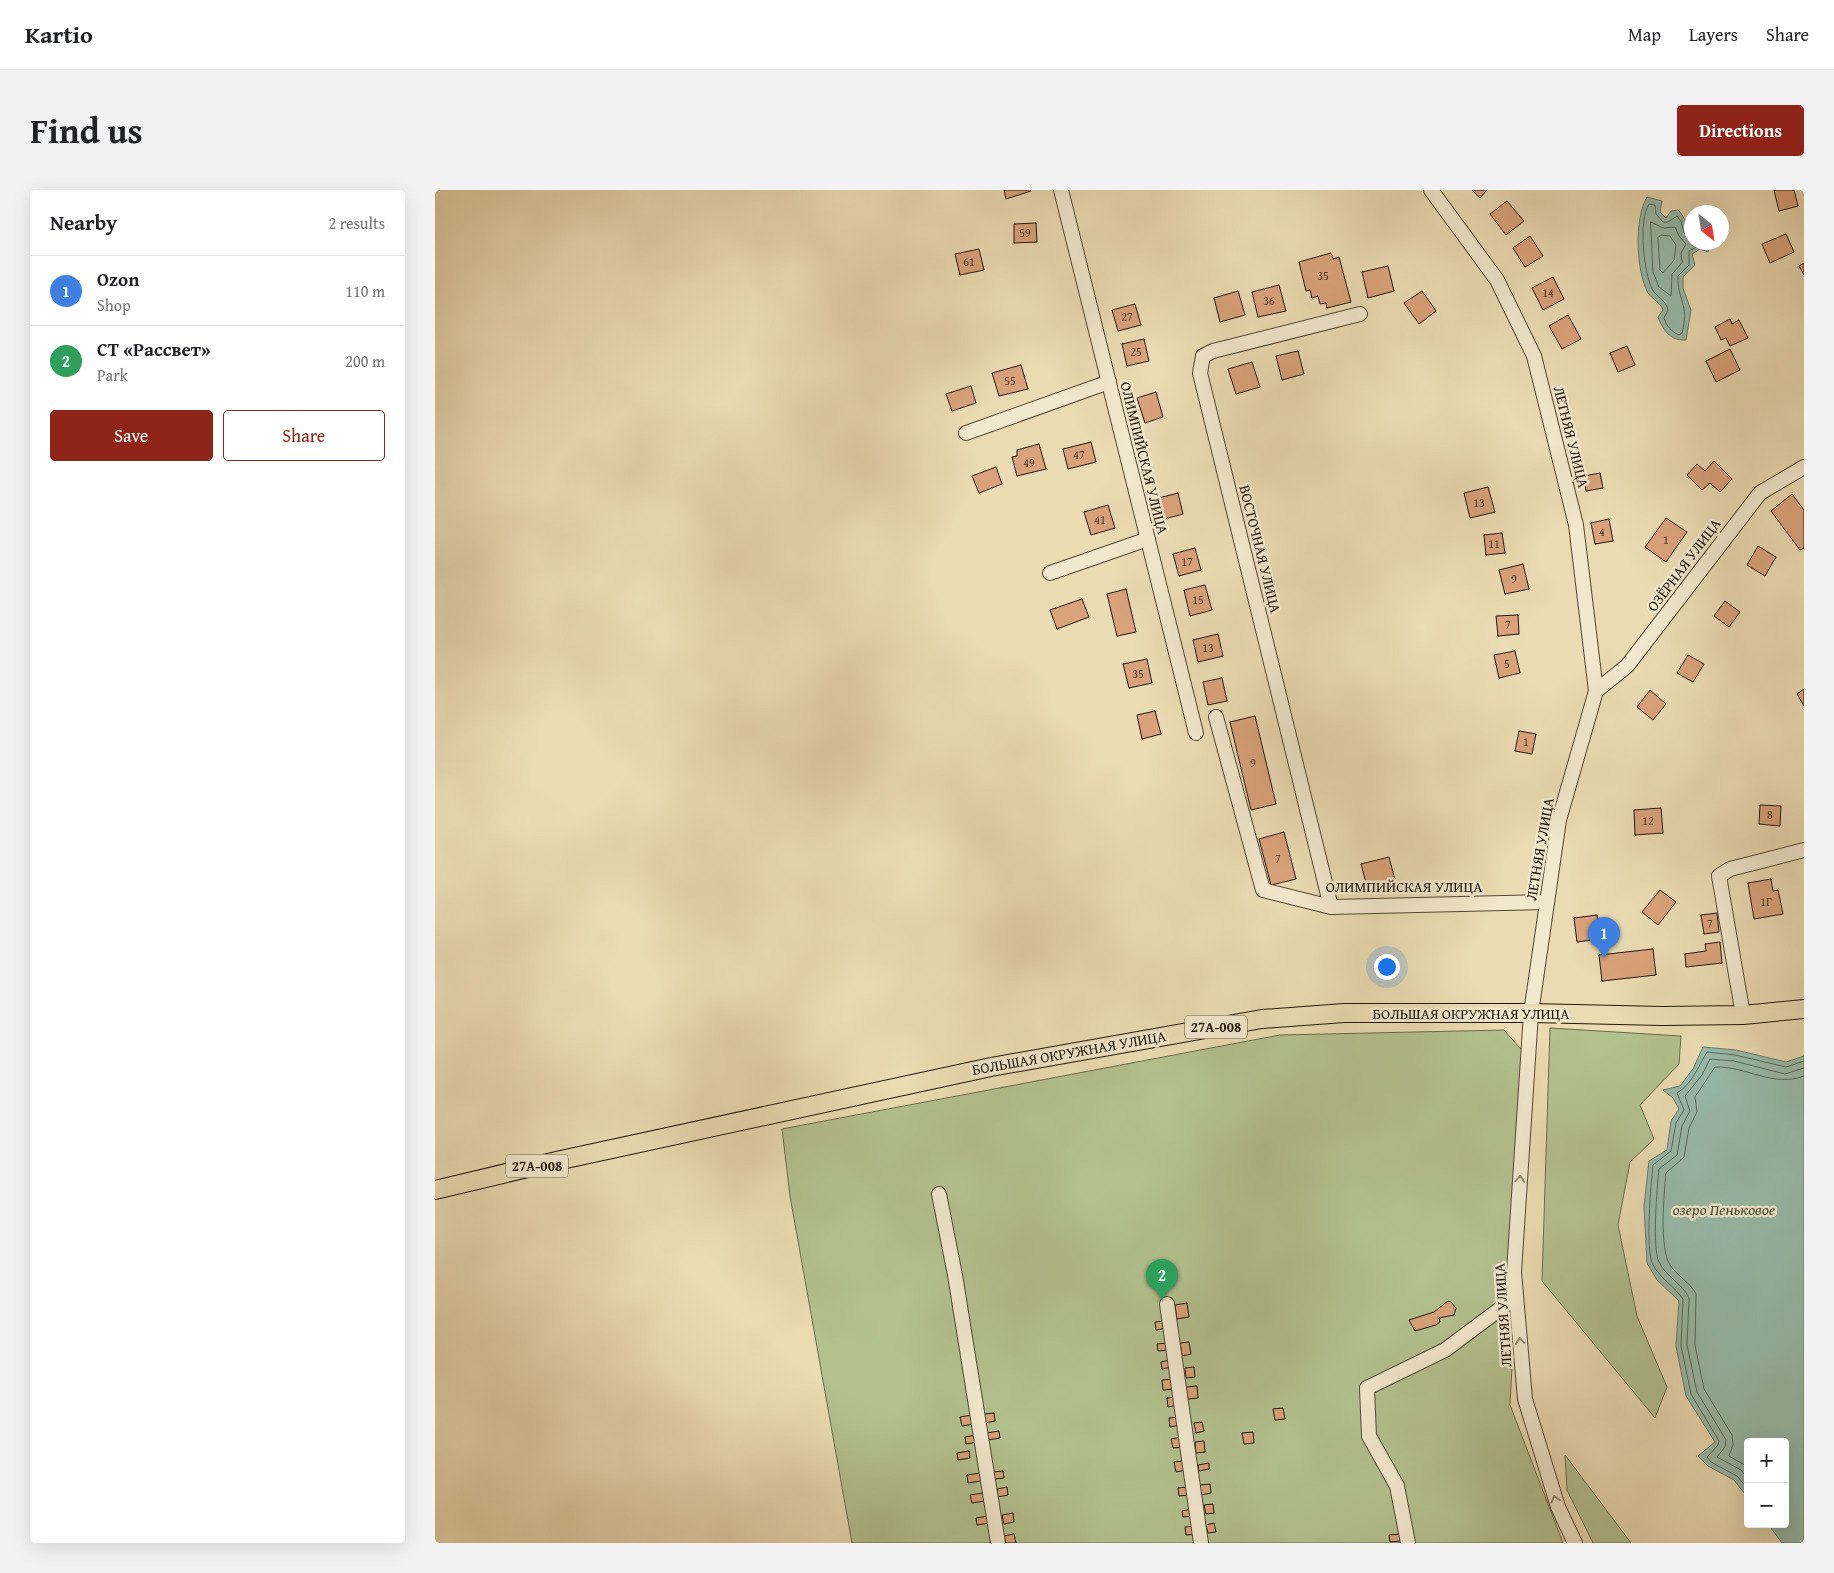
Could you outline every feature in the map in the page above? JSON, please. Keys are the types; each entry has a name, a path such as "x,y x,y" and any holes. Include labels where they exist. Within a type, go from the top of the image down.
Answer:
{"main road":[{"name":"БОЛЬШАЯ ОКРУЖНАЯ УЛИЦА","path":"435,1190 561,1160 991,1067 1262,1019 1344,1013 1743,1015 1804,1009"}],"street":[{"name":"ОЛИМПИЙСКАЯ УЛИЦА","path":"1061,190 1196,733"},
{"name":"ЛЕТНЯЯ УЛИЦА","path":"1431,190 1497,280 1534,356 1576,525 1597,691 1559,820 1531,1013 1514,1272 1525,1399 1558,1507 1575,1543"},
{"name":"ВОСТОЧНАЯ УЛИЦА","path":"1331,907 1200,373 1203,356 1213,351 1360,314"},
{"path":"966,433 1109,382"},
{"name":"ОЗЁРНАЯ УЛИЦА","path":"1597,691 1627,666 1760,493 1804,468"},
{"path":"1049,573 1148,539"},
{"name":"ОЛИМПИЙСКАЯ УЛИЦА","path":"1216,717 1263,890 1331,907 1547,902"},
{"path":"1743,1015 1719,879 1721,873 1804,850"},
{"path":"939,1194 957,1284 998,1543"},
{"path":"1408,1543 1397,1486 1369,1436 1367,1388 1445,1350 1516,1298"},
{"path":"1167,1304 1201,1543"}],"green space":[{"path":"1550,1028 1681,1036 1679,1064 1640,1105 1654,1139 1630,1162 1618,1225 1637,1316 1667,1387 1655,1418 1542,1281"},
{"path":"1504,1030 1528,1057 1510,1405 1563,1543 852,1543 790,1196 782,1129 1280,1035"},
{"path":"1565,1455 1631,1543 1593,1543 1567,1490"}],"water":[{"path":"1647,197 1662,201 1660,212 1666,218 1671,211 1678,210 1684,218 1684,250 1698,250 1692,254 1695,265 1683,277 1683,288 1691,310 1686,340 1671,337 1662,326 1658,317 1663,310 1648,293 1644,283 1638,245 1638,231"},
{"name":"озеро Пеньковое","path":"1703,1047 1736,1050 1786,1062 1804,1056 1804,1543 1782,1543 1771,1528 1789,1528 1789,1438 1744,1438 1744,1493 1734,1480 1708,1466 1698,1456 1715,1442 1686,1396 1676,1346 1679,1301 1657,1280 1647,1263 1644,1206 1649,1161 1667,1150 1671,1121 1679,1109 1673,1098 1663,1090 1680,1086 1693,1069"}],"building":[{"path":"1004,190 1030,190 1031,191 1006,199"},
{"path":"1472,190 1487,190 1480,198"},
{"path":"1774,190 1794,190 1798,206 1779,211"},
{"path":"1507,201 1524,221 1506,235 1490,214"},
{"path":"1036,223 1037,242 1014,243 1014,224"},
{"path":"1786,234 1794,252 1770,263 1762,244"},
{"path":"1530,236 1543,256 1525,267 1513,248"},
{"path":"979,249 984,270 960,275 955,254"},
{"path":"1331,253 1333,259 1339,257 1351,302 1327,308 1326,303 1320,304 1318,296 1312,298 1310,290 1306,291 1299,262"},
{"path":"1804,263 1804,275 1799,266"},
{"path":"1388,266 1394,291 1368,298 1362,272"},
{"path":"1553,277 1564,299 1543,310 1532,288"},
{"path":"1279,285 1286,311 1258,317 1252,292"},
{"path":"1238,291 1245,315 1220,322 1214,298"},
{"path":"1422,291 1436,311 1419,324 1404,303"},
{"path":"1135,304 1141,325 1118,331 1112,310"},
{"path":"1568,315 1581,339 1562,349 1549,326"},
{"path":"1730,319 1732,324 1739,320 1748,338 1730,346 1726,338 1721,340 1715,327"},
{"path":"1144,339 1149,361 1127,366 1122,344"},
{"path":"1627,346 1635,365 1618,372 1610,353"},
{"path":"1730,349 1740,370 1716,382 1706,361"},
{"path":"1298,351 1304,374 1282,380 1276,356"},
{"path":"1252,362 1260,387 1236,394 1228,369"},
{"path":"1021,365 1028,389 999,396 992,373"},
{"path":"971,386 976,403 952,411 946,394"},
{"path":"1156,392 1163,417 1145,423 1137,398"},
{"path":"1091,442 1096,462 1068,469 1063,449"},
{"path":"1039,444 1046,469 1017,476 1012,457 1017,456 1017,450"},
{"path":"1714,461 1732,479 1720,492 1710,483 1702,490 1687,475 1697,464 1705,471"},
{"path":"996,467 1002,484 979,493 972,476"},
{"path":"1600,473 1603,488 1586,491 1584,476"},
{"path":"1488,487 1495,512 1470,518 1464,493"},
{"path":"1178,493 1183,514 1164,519 1159,498"},
{"path":"1792,494 1804,510 1804,548 1800,550 1771,511"},
{"path":"1108,505 1115,528 1091,535 1084,512"},
{"path":"1666,518 1687,532 1666,562 1645,547"},
{"path":"1609,519 1613,541 1595,544 1591,523"},
{"path":"1502,533 1505,553 1486,555 1484,535"},
{"path":"1758,546 1776,557 1765,576 1747,565"},
{"path":"1195,548 1201,570 1179,576 1173,554"},
{"path":"1523,564 1529,589 1505,594 1499,570"},
{"path":"1205,585 1212,610 1190,616 1184,590"},
{"path":"1126,589 1136,632 1117,636 1107,594"},
{"path":"1082,599 1089,617 1057,629 1050,610"},
{"path":"1725,601 1740,612 1729,627 1714,616"},
{"path":"1518,615 1519,634 1498,636 1496,616"},
{"path":"1218,634 1223,656 1198,662 1193,640"},
{"path":"1515,651 1520,673 1499,678 1494,655"},
{"path":"1688,655 1704,664 1693,682 1677,673"},
{"path":"1147,659 1152,683 1129,688 1123,664"},
{"path":"1222,678 1227,701 1208,705 1203,682"},
{"path":"1804,689 1804,706 1797,694"},
{"path":"1650,690 1666,704 1653,720 1637,707"},
{"path":"1155,711 1161,734 1142,739 1137,715"},
{"path":"1255,716 1276,804 1251,810 1230,722"},
{"path":"1519,731 1536,734 1532,754 1515,751"},
{"path":"1760,805 1781,806 1780,826 1759,824"},
{"path":"1661,808 1663,833 1635,835 1634,810"},
{"path":"1284,832 1296,879 1271,885 1259,839"},
{"path":"1389,857 1395,880 1367,887 1361,864"},
{"path":"1771,879 1773,891 1778,890 1783,914 1754,919 1748,883"},
{"path":"1660,890 1676,902 1658,925 1642,912"},
{"path":"1717,913 1719,932 1704,934 1701,915"},
{"path":"1597,915 1600,939 1577,942 1574,918"},
{"path":"1720,942 1722,963 1686,967 1685,954 1706,951 1705,944"},
{"path":"1653,949 1656,975 1602,981 1599,955"},
{"path":"1448,1301 1456,1308 1454,1315 1439,1318 1440,1322 1436,1325 1415,1331 1409,1320 1434,1312"},
{"path":"1187,1303 1189,1317 1177,1319 1175,1305"},
{"path":"1165,1321 1166,1328 1156,1330 1155,1322"},
{"path":"1189,1342 1191,1354 1182,1356 1180,1343"},
{"path":"1167,1343 1168,1350 1158,1351 1157,1344"},
{"path":"1170,1360 1171,1367 1162,1369 1161,1362"},
{"path":"1194,1367 1195,1377 1186,1378 1185,1368"},
{"path":"1172,1379 1174,1389 1163,1390 1162,1380"},
{"path":"1197,1386 1198,1398 1188,1399 1186,1387"},
{"path":"1177,1397 1178,1405 1168,1407 1167,1398"},
{"path":"1283,1408 1285,1419 1275,1420 1273,1409"},
{"path":"994,1413 995,1421 985,1423 984,1414"},
{"path":"972,1415 974,1424 962,1426 960,1417"},
{"path":"1179,1417 1180,1425 1170,1427 1169,1418"},
{"path":"1202,1422 1204,1431 1196,1433 1194,1423"},
{"path":"999,1431 1000,1438 988,1440 987,1433"},
{"path":"1253,1432 1254,1443 1244,1444 1242,1433"},
{"path":"976,1435 977,1442 966,1444 965,1437"},
{"path":"1182,1437 1183,1447 1173,1448 1171,1439"},
{"path":"1204,1441 1205,1452 1196,1453 1195,1442"},
{"path":"969,1451 970,1458 958,1460 957,1453"},
{"path":"1184,1461 1186,1470 1176,1472 1174,1462"},
{"path":"1209,1463 1209,1469 1199,1471 1198,1465"},
{"path":"1003,1471 1004,1478 994,1479 993,1472"},
{"path":"980,1473 981,1481 968,1483 967,1475"},
{"path":"1210,1484 1211,1493 1201,1495 1200,1485"},
{"path":"1007,1487 1008,1495 998,1497 997,1489"},
{"path":"1187,1487 1188,1495 1179,1496 1178,1488"},
{"path":"983,1493 984,1501 972,1503 970,1495"},
{"path":"1213,1504 1214,1513 1206,1514 1204,1505"},
{"path":"1192,1509 1193,1516 1183,1517 1182,1511"},
{"path":"1013,1513 1014,1522 1004,1524 1002,1515"},
{"path":"989,1516 990,1523 977,1525 976,1518"},
{"path":"1214,1523 1216,1532 1208,1533 1206,1525"},
{"path":"1195,1526 1196,1534 1186,1535 1185,1527"},
{"path":"1014,1534 1016,1543 1006,1543 1004,1536"},
{"path":"1400,1534 1401,1541 1390,1542 1389,1535"}],"place":[{"name":"Ozon","path":"1604,958"},
{"name":"СТ «Рассвет»","path":"1162,1300"}]}
